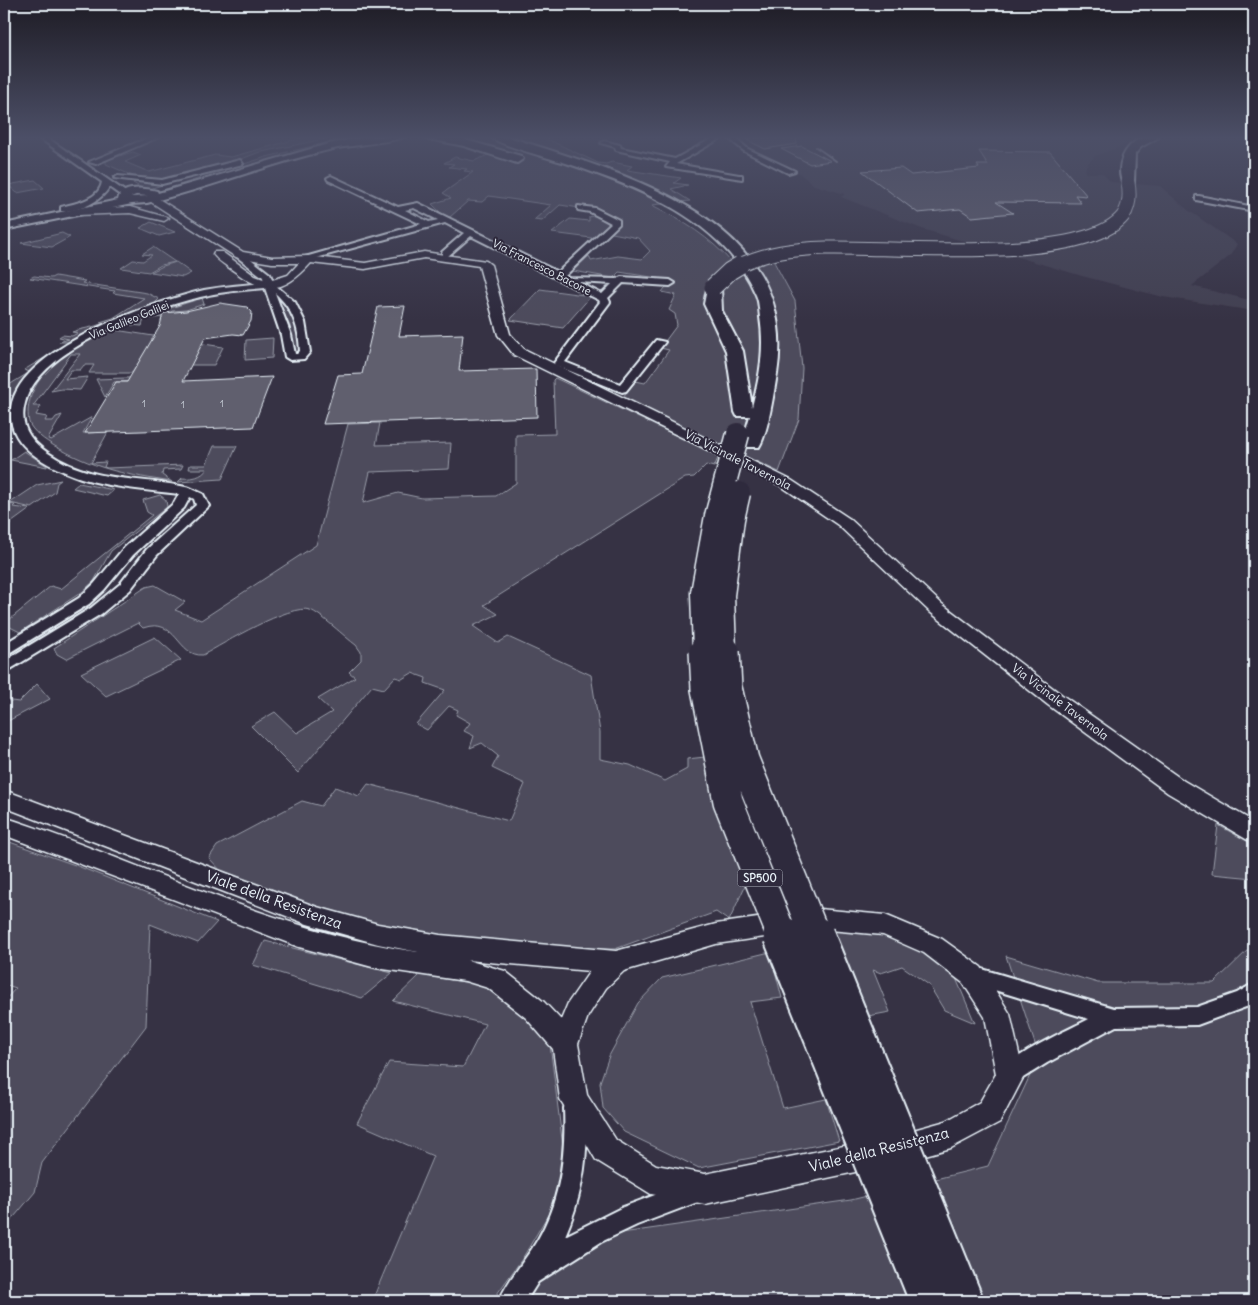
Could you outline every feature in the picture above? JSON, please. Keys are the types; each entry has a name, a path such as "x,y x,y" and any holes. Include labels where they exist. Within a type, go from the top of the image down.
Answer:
{"highway":[{"path":"642,198 693,223"},
{"name":"SP500","path":"650,198 693,223 725,250 742,270 757,312 758,342 756,350"},
{"name":"SP500","path":"661,198 683,208 721,235 745,258 759,282 769,312 772,343 764,395 744,429 716,516 702,594 706,689 728,801 929,1301"},
{"path":"668,198 683,208"},
{"path":"744,429 740,398 741,379 732,343 713,312 710,300 713,287 722,276 734,268 768,254 793,250 855,247 1015,248 1065,242 1098,232 1121,218 1131,202 1130,198"},
{"name":"SP500","path":"753,368 723,595 727,688 744,760 964,1301"}],"main road":[{"path":"4,220 124,198"},
{"path":"4,227 78,212 129,198"}],"street":[{"path":"64,209 94,198"},
{"path":"144,198 270,290"},
{"path":"166,213 171,198"},
{"path":"372,198 429,225"},
{"path":"1199,198 1254,209"},
{"name":"Via Francesco Bacone","path":"397,210 415,205 560,275 603,298"},
{"path":"560,275 616,222 592,210 581,208"},
{"path":"78,212 130,210 166,213 240,255 267,276 270,290 289,343 290,358 302,356 305,352 306,341 296,310 285,294 270,290 237,289"},
{"path":"240,255 272,260 308,259 446,220"},
{"path":"445,254 470,232"},
{"name":"Via Vicinale Tavernola","path":"308,259 368,266 424,255 482,263 485,265 504,335 507,342 519,352 786,482 844,522 936,608 1055,700 1176,786 1254,833"},
{"path":"270,290 288,279 308,259"},
{"path":"237,289 252,278"},
{"path":"569,280 619,282 625,280 670,283"},
{"path":"619,282 603,298 605,302 559,363 622,389 660,342"},
{"name":"Via Galileo Galilei","path":"186,491 111,481 66,468 24,439 17,426 17,403 34,376 85,337 114,323 182,299 205,293 237,289"},
{"path":"4,650 84,601 99,587 128,552 180,505 186,491 202,500 204,506 201,510 152,552 120,592 96,612 4,668"},
{"name":"Viale della Resistenza","path":"4,798 314,917 440,946 616,962 716,934 819,919 885,925 933,946 972,975 997,1014 1010,1076 990,1112 951,1134 888,1151 705,1189 651,1179 606,1150 574,1099 566,1044 578,1011 597,980 616,962"},
{"name":"Viale della Resistenza","path":"4,826 299,937 376,957 465,970 496,979 535,1010 566,1044"},
{"path":"972,975 1114,1017 1197,1016 1244,1000 1254,992"},
{"path":"1010,1076 1039,1056 1114,1017"},
{"path":"512,1301 550,1240 569,1198 577,1128 574,1099"},
{"path":"525,1280 563,1249 604,1225 641,1210 705,1189"}],"shaded area":[{"path":"451,198 487,198 482,202 468,201 450,217 446,218 432,204"},
{"path":"502,198 685,198 690,201 652,205 696,230 733,264 773,260 795,301 802,368 799,419 779,472 622,398 636,381 645,383 669,350 660,348 677,325 675,314 669,310 676,295 662,292 671,280 619,272 613,278 573,271 589,256 591,261 618,256 642,259 650,251 638,238 607,232 599,239 552,233 570,219 589,221 589,217 601,214 593,210 560,205 542,221 534,220 551,205"},
{"path":"843,198 1174,198 1237,244 1230,256 1192,286 1254,301 1254,311 1163,297 1082,276 922,229"},
{"path":"151,222 175,232 159,236 140,228"},
{"path":"62,233 70,237 52,247 21,243"},
{"path":"153,247 175,262 161,265 149,272 121,268 133,260 143,261 152,255 142,254"},
{"path":"176,262 191,273 183,277 151,272 163,266"},
{"path":"34,276 51,278 55,276 85,281 82,283 147,293 159,299 154,304 109,321 67,342 59,342 69,339 59,337 62,335 72,336 78,333 72,332 103,323 100,322 113,318 144,298 113,293 115,291 30,278"},
{"path":"540,289 591,296 563,328 510,320"},
{"path":"280,296 295,322 301,352 299,354 295,353 290,326 276,298"},
{"path":"202,298 204,304 186,310 172,311 164,317 144,319 142,326 131,325 127,322"},
{"path":"109,329 223,347 214,365 191,365 147,349 132,373 89,373 94,365 84,365 80,370 71,370 65,379 88,377 80,390 62,389 51,391 80,354 71,354 33,406 41,406 36,415 47,417 45,421 53,421 56,417 62,415 48,439 51,440 92,417 83,433 108,432 91,463 106,462 104,467 107,468 183,465 181,469 163,470 162,475 172,482 128,474 101,467 88,462 48,442 36,433 30,425 28,410 31,396 47,371 71,351"},
{"path":"273,338 272,358 245,360 246,340"},
{"path":"44,358 26,377 13,396 4,393 4,388 30,372 24,370"},
{"path":"185,376 144,381 114,382 105,397 96,379"},
{"path":"555,378 719,456 714,467 706,465 694,477 685,478 484,605 498,614 473,626 498,643 508,637 591,675 600,732 600,759 630,765 665,781 687,769 687,759 705,757 745,886 729,921 716,912 615,949 544,950 423,936 279,899 222,872 209,858 217,846 302,801 321,806 335,787 359,796 368,784 509,821 525,784 492,768 498,756 482,743 470,748 474,736 464,731 470,723 456,715 458,710 449,706 427,730 416,724 445,690 425,683 426,678 412,673 402,679 395,677 384,689 372,686 298,773 251,726 275,712 297,733 332,712 318,699 355,677 349,672 361,660 361,652 356,645 310,610 300,609 273,618 203,655 194,654 187,650 163,627 143,628 138,623 66,659 57,654 54,648 146,587 155,585 185,602 175,610 201,620 316,545 348,424 380,423 376,445 451,443 449,469 370,472 363,503 398,493 422,498 496,496 516,483 516,435 555,434 553,380"},
{"path":"214,446 237,446 222,479 178,482 182,478 196,477 205,472 207,469 189,469 190,465 206,465"},
{"path":"24,451 47,466 47,467 11,460"},
{"path":"61,480 57,483 55,492 32,508 10,503 37,485"},
{"path":"79,483 114,490 107,496 73,488"},
{"path":"160,495 166,500 167,507 111,551 94,581 82,592 20,632 4,624 51,586 61,589 152,515 147,512 143,500"},
{"path":"9,504 15,505 13,507 30,509 4,528 4,508"},
{"path":"155,637 181,660 106,696 81,673"},
{"path":"37,684 50,699 4,723 4,700 19,702"},
{"path":"1218,825 1254,845 1254,878 1212,874"},
{"path":"4,840 75,865 217,922 198,943 150,924 146,1026 42,1163 35,1192 4,1229 4,1001 16,988 4,984"},
{"path":"823,928 866,929 916,945 955,976 975,1023 944,1010 929,985 902,966 881,973 873,970 890,1012 863,1017"},
{"path":"265,941 392,973 362,998 253,965"},
{"path":"1254,944 1254,1301 503,1301 580,1239 851,1200 988,1166 1039,1056 1006,956 1098,983 1214,983"},
{"path":"770,952 782,998 750,1002 783,1108 826,1099 839,1141 699,1168 624,1132 603,1108 600,1082 609,1056 638,1003 662,978"},
{"path":"420,975 484,985 521,1013 550,1045 564,1155 552,1208 522,1259 492,1301 372,1301 433,1156 357,1123 389,1062 463,1067 485,1024 393,1001"}],"building":[{"path":"898,198 1077,198 1081,203 996,202 1013,213 972,217 960,209 918,213"},
{"path":"220,303 247,307 252,312 251,321 243,335 233,334 205,338 183,381 272,377 253,427 85,433 116,382 127,382 160,326 163,313 186,311"},
{"path":"405,306 399,336 463,334 459,371 536,369 537,417 323,424 338,375 362,374 378,307"}]}
